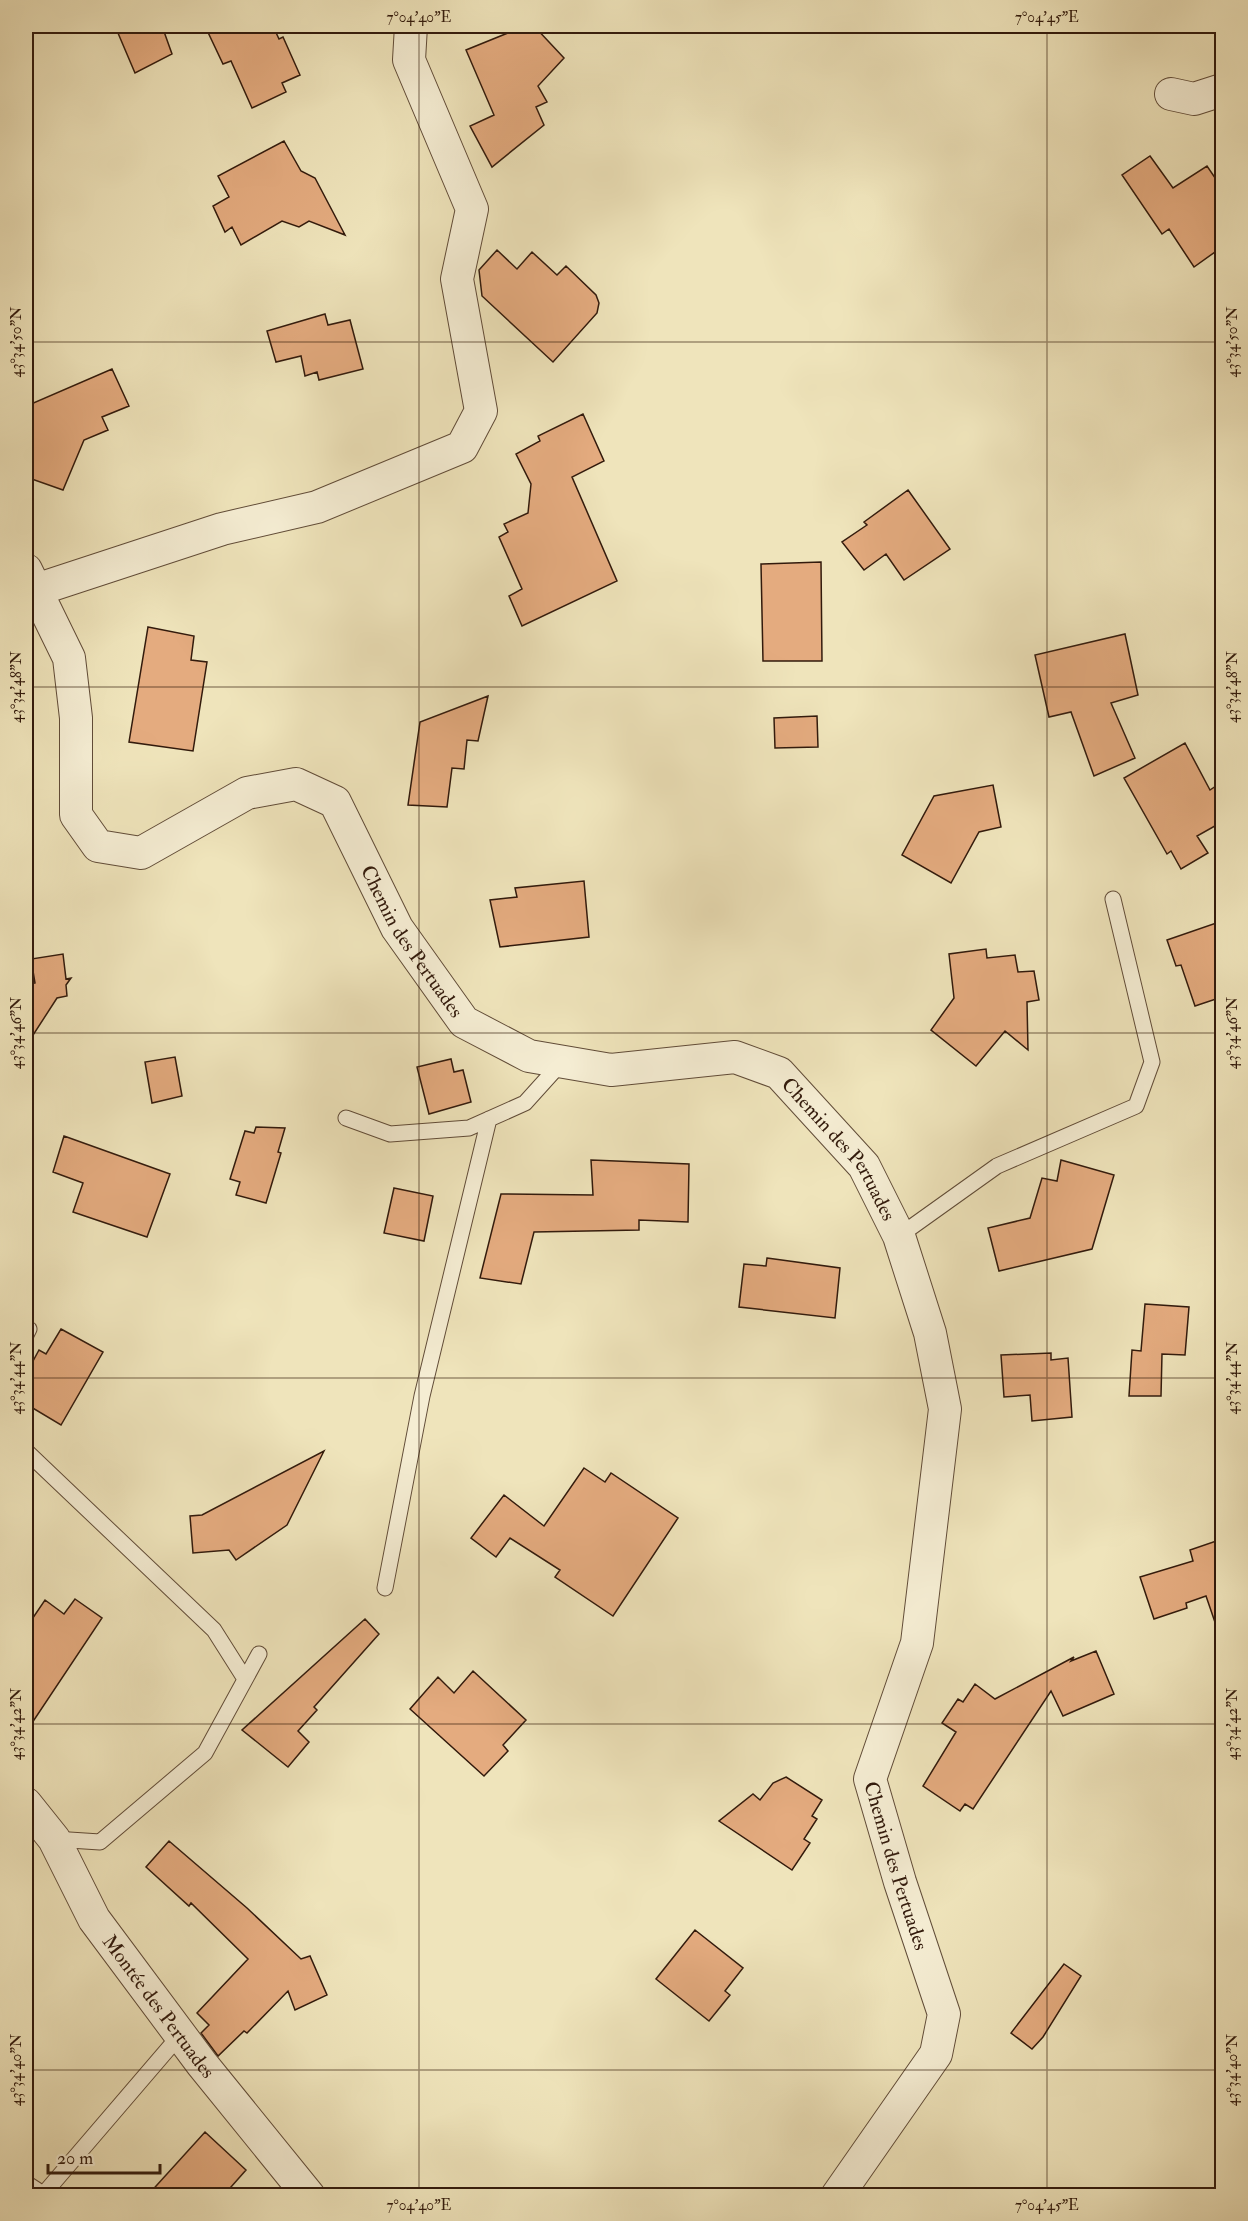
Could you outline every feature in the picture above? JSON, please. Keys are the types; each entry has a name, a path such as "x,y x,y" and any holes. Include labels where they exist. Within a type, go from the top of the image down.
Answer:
{"street":[{"path":"31,580 222,529 317,507 462,447 480,411 457,279 472,209 409,60 411,26"},
{"path":"1171,94 1194,99 1222,90"},
{"name":"Chemin des Pertuades","path":"31,580 69,658 76,718 76,815 98,846 141,853 247,793 286,785 296,784 335,802 397,928 464,1022 529,1056 611,1070 735,1057 779,1073 864,1166 899,1236 930,1334 945,1409 917,1643 870,1779 900,1882 944,2014 936,2054 837,2196"},
{"name":"Montée des Pertuades","path":"26,1804 54,1839 94,1919 180,2035 309,2196"}],"lane":[{"path":"899,1236 997,1166 1136,1106 1152,1062 1113,899"},
{"path":"346,1118 390,1134 469,1128 525,1103 562,1062"},
{"path":"385,1588 422,1396 489,1119"},
{"path":"26,1451 214,1630 245,1679"},
{"path":"54,1839 100,1842 205,1753 259,1654"},
{"path":"26,2182 42,2195 180,2035"}],"building":[{"path":"115,26 162,26 172,54 135,73"},
{"path":"205,26 273,26 279,39 283,37 300,75 282,83 286,92 252,108 231,61 223,64"},
{"path":"525,26 534,26 564,58 538,86 547,102 536,107 544,125 492,167 470,126 494,115 466,50"},
{"path":"284,141 301,171 315,178 345,235 309,221 299,227 282,221 241,245 232,227 225,232 213,206 229,197 218,176"},
{"path":"1150,156 1173,188 1207,166 1222,188 1222,247 1194,267 1169,229 1162,234 1122,175"},
{"path":"497,250 517,269 532,252 557,275 566,266 596,295 599,303 597,313 553,362 482,296 479,270"},
{"path":"325,314 328,325 350,320 363,369 319,380 317,372 305,376 301,356 276,362 267,331"},
{"path":"112,369 129,406 102,417 108,430 84,440 63,490 26,477 26,418 31,404"},
{"path":"583,414 604,461 572,477 617,581 522,626 509,596 522,589 499,537 508,532 504,524 528,513 531,484 516,454 540,441 538,436"},
{"path":"908,490 950,549 904,580 886,554 864,570 842,542 867,525 864,522"},
{"path":"821,562 822,661 763,661 761,564"},
{"path":"148,627 194,636 191,660 207,662 193,751 129,742"},
{"path":"1125,634 1138,695 1111,703 1135,758 1094,776 1071,712 1049,717 1035,655"},
{"path":"488,696 478,741 467,740 464,769 452,768 447,807 408,805 420,722"},
{"path":"817,716 818,747 775,748 774,718"},
{"path":"1185,743 1210,790 1222,782 1222,822 1197,836 1208,853 1181,869 1171,851 1167,854 1124,778"},
{"path":"993,785 1001,827 979,832 951,883 902,855 934,796"},
{"path":"584,881 589,937 500,947 490,900 517,897 515,888"},
{"path":"1222,921 1222,997 1195,1006 1181,965 1176,966 1167,940"},
{"path":"986,949 987,958 1015,955 1018,972 1034,971 1039,1000 1027,1002 1028,1050 1005,1031 976,1066 931,1030 954,998 949,954"},
{"path":"63,954 66,979 71,978 66,985 67,996 57,998 26,1046 26,985 35,983 31,959"},
{"path":"175,1057 182,1096 152,1103 145,1062"},
{"path":"451,1059 454,1072 463,1070 471,1102 429,1114 417,1067"},
{"path":"256,1127 285,1128 278,1152 281,1153 266,1203 236,1195 240,1182 230,1179 245,1131 254,1133"},
{"path":"64,1136 170,1174 147,1237 73,1212 83,1183 53,1172"},
{"path":"591,1160 689,1164 688,1222 639,1220 639,1230 534,1232 521,1284 480,1278 501,1194 593,1195"},
{"path":"1061,1160 1114,1175 1092,1249 999,1271 988,1228 1030,1218 1042,1178 1057,1181"},
{"path":"394,1188 433,1196 424,1241 384,1233"},
{"path":"767,1258 840,1268 835,1318 739,1307 744,1264 766,1266"},
{"path":"1145,1304 1189,1307 1185,1355 1162,1354 1161,1396 1129,1396 1132,1350 1141,1351"},
{"path":"61,1329 103,1352 61,1425 26,1404 26,1374 39,1350 46,1354"},
{"path":"1051,1353 1051,1360 1068,1358 1072,1417 1032,1421 1030,1395 1004,1397 1001,1355"},
{"path":"324,1451 287,1525 236,1560 229,1550 193,1553 190,1516 202,1515"},
{"path":"584,1468 605,1482 611,1473 678,1518 613,1616 555,1577 560,1570 510,1538 496,1557 471,1538 504,1495 544,1526"},
{"path":"1222,1539 1222,1631 1218,1631 1206,1596 1186,1603 1187,1608 1154,1619 1140,1577 1193,1561 1190,1550"},
{"path":"75,1599 102,1618 26,1732 26,1628 45,1600 64,1614"},
{"path":"365,1619 379,1634 314,1707 317,1710 298,1731 309,1742 288,1767 242,1730"},
{"path":"1096,1651 1114,1694 1063,1716 1051,1691 973,1809 965,1804 960,1811 923,1786 956,1732 942,1723 958,1699 963,1702 975,1684 995,1699 1074,1657 1071,1661"},
{"path":"473,1671 526,1720 503,1745 508,1751 484,1776 410,1709 438,1677 454,1693"},
{"path":"786,1777 822,1800 812,1816 817,1819 804,1839 810,1843 792,1870 719,1821 753,1794 760,1800 773,1783"},
{"path":"169,1841 247,1908 301,1959 310,1956 327,1995 295,2010 288,1991 247,2033 244,2031 218,2056 201,2033 209,2025 197,2013 248,1959 191,1903 189,1906 146,1867"},
{"path":"695,1930 743,1968 725,1991 730,1995 709,2021 656,1979"},
{"path":"1064,1964 1081,1976 1043,2037 1032,2049 1011,2033"},
{"path":"205,2132 246,2170 223,2196 147,2196"}]}
